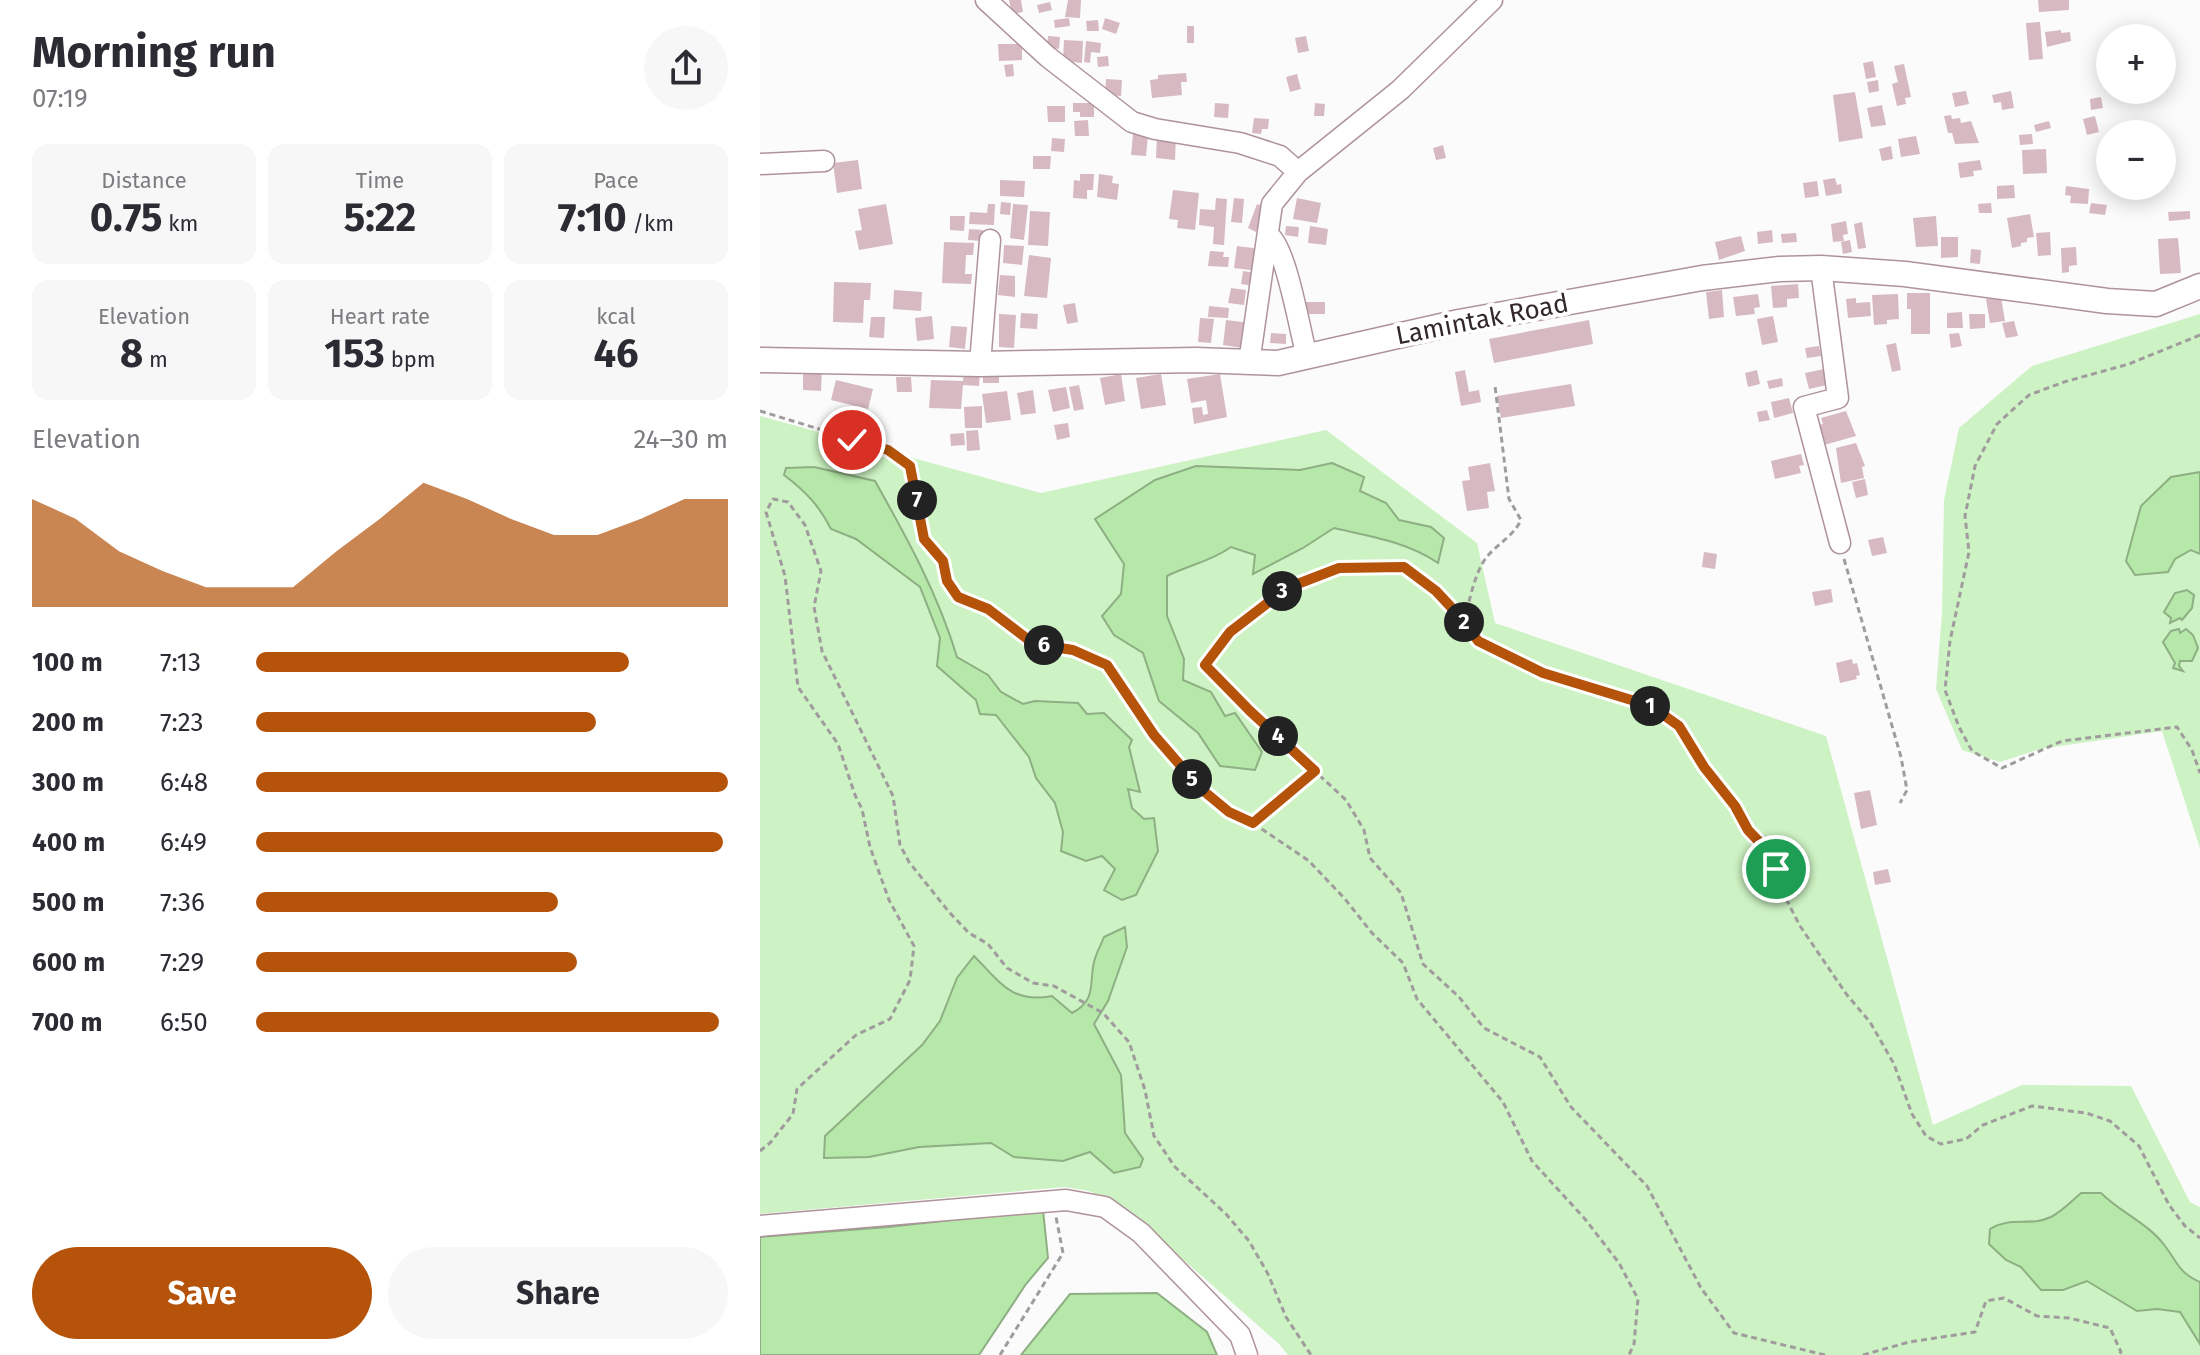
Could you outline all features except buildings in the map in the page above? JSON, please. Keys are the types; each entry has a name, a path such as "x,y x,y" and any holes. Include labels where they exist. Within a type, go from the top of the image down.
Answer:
{"main road":[{"name":"Lamintak Road","path":"760,360 980,364 1196,360 1278,363 1459,322 1702,278 1780,269 1821,268 1905,274 2107,301 2156,304 2200,286"}],"street":[{"path":"986,0 1048,57 1132,122 1155,129 1240,143 1280,156 1298,172"},
{"path":"1249,363 1272,204 1298,172 1400,90 1492,0"},
{"path":"760,164 824,161"},
{"path":"1268,235 1274,238 1282,259 1307,357"},
{"path":"980,364 990,240"},
{"path":"1821,268 1838,398 1804,407 1840,543"},
{"path":"760,1226 1066,1200 1105,1207 1141,1233 1240,1335 1247,1355"}],"path":[{"path":"2200,335 2129,364 2029,395 1997,424 1975,466 1965,516 1969,552 1950,641 1945,690 1972,751 2002,768 2062,741 2177,727 2192,750 2200,773"},
{"path":"1464,621 1483,563 1515,533 1521,520 1509,499 1495,386"},
{"path":"760,411 888,450 910,466 924,539 943,561 947,581 958,597 988,609 1034,644 1073,650 1107,665 1154,735 1200,788 1229,812 1253,823 1309,861 1345,899 1372,933 1403,963 1417,999 1503,1102 1532,1161 1585,1219 1619,1263 1638,1299 1634,1344 1629,1355"},
{"path":"760,1151 793,1114 797,1089 856,1035 890,1019 910,980 914,946 889,900 870,847 862,809 838,744 798,687 785,576 766,512 773,499 788,502 805,525 821,571 814,607 822,651 893,796 900,845 909,862 949,912 969,933 988,944 1007,968 1033,983 1054,986 1081,999 1103,1013 1129,1042 1145,1090 1154,1136 1175,1167 1226,1214 1249,1241 1268,1274 1286,1317 1311,1355"},
{"path":"1840,543 1901,757 1907,790 1900,803"},
{"path":"1825,1355 1734,1333 1701,1288 1647,1186 1571,1107 1540,1057 1484,1028 1459,997 1423,964 1401,893 1370,858 1364,830 1346,800 1205,665 1230,632 1287,588 1339,568 1404,567 1436,591 1478,641 1543,673 1651,706 1679,726 1704,767 1735,806 1748,830 1767,850 1782,891 1800,926 1847,995 1870,1022 1894,1064 1912,1114 1926,1136 1941,1144 1966,1139 1983,1125 2032,1106 2086,1113 2110,1121 2139,1146 2169,1205 2185,1226 2200,1238"},
{"path":"1253,823 1315,771"},
{"path":"1000,1355 1063,1253 1053,1201"},
{"path":"1863,1355 1909,1342 1975,1332 1986,1301 2004,1298 2037,1316 2069,1318 2110,1328 2121,1352 2118,1355"}],"shaded area":[{"path":"2200,314 2200,848 2162,731 2040,749 2000,762 1962,750 1936,689 1942,613 1944,500 1959,428 2032,366"},
{"path":"760,416 1041,493 1326,430 1477,543 1495,623 1826,736 1933,1125 2022,1085 2131,1086 2190,1202 2200,1207 2200,1355 1288,1355 1120,1204 1089,1191 1065,1187 760,1214"},
{"path":"1332,463 1364,477 1360,491 1386,503 1399,520 1431,527 1444,538 1438,563 1401,545 1334,528 1253,574 1255,555 1231,547 1167,576 1167,616 1184,659 1183,680 1211,692 1225,716 1235,713 1262,752 1255,770 1220,766 1198,733 1159,701 1143,653 1114,635 1102,616 1121,594 1124,564 1095,519 1155,480 1196,466 1300,470"},
{"path":"814,467 875,481 931,589 957,657 988,675 1001,692 1023,704 1035,701 1078,703 1087,714 1104,713 1132,740 1129,747 1140,792 1128,789 1132,808 1144,819 1154,818 1158,851 1136,895 1122,900 1104,890 1115,869 1102,856 1086,861 1061,851 1063,832 1055,803 1036,778 1029,757 996,715 980,714 976,700 937,666 940,638 920,587 856,539 831,529 811,499 784,475 786,468"},
{"path":"2200,472 2200,554 2191,550 2175,559 2168,572 2135,575 2126,561 2141,506 2171,477"},
{"path":"2187,590 2194,595 2192,608 2182,620 2180,618 2170,623 2171,618 2164,612 2175,593"},
{"path":"2179,629 2180,633 2186,629 2193,635 2198,648 2192,661 2180,661 2183,671 2173,668 2175,663 2163,642 2171,631"},
{"path":"1125,927 1127,947 1108,1001 1094,1024 1121,1075 1125,1133 1143,1159 1140,1167 1114,1173 1090,1152 1063,1161 1014,1157 991,1143 919,1147 869,1157 824,1158 825,1136 922,1045 940,1021 957,978 974,956 1008,989 1027,997 1052,996 1072,1013 1089,997 1094,962 1104,937"},
{"path":"2081,1193 2101,1193 2151,1231 2183,1271 2200,1282 2200,1344 2180,1312 2157,1309 2137,1311 2087,1281 2063,1290 2041,1290 2021,1267 2006,1260 1989,1244 1990,1229 2005,1223 2051,1217"},
{"path":"1043,1210 1048,1258 1026,1284 979,1355 760,1355 760,1237"},
{"path":"1157,1293 1207,1332 1217,1355 1021,1355 1070,1294"}],"route":[{"path":"852,440 888,450 910,466 924,539 943,561 947,581 958,597 988,609 1034,644 1073,650 1107,665 1154,735 1200,788 1229,812 1253,823 1315,771 1205,665 1230,632 1287,588 1339,568 1404,567 1436,591 1478,641 1543,673 1651,706 1679,726 1704,767 1735,806 1748,830 1767,850 1776,869"}]}
